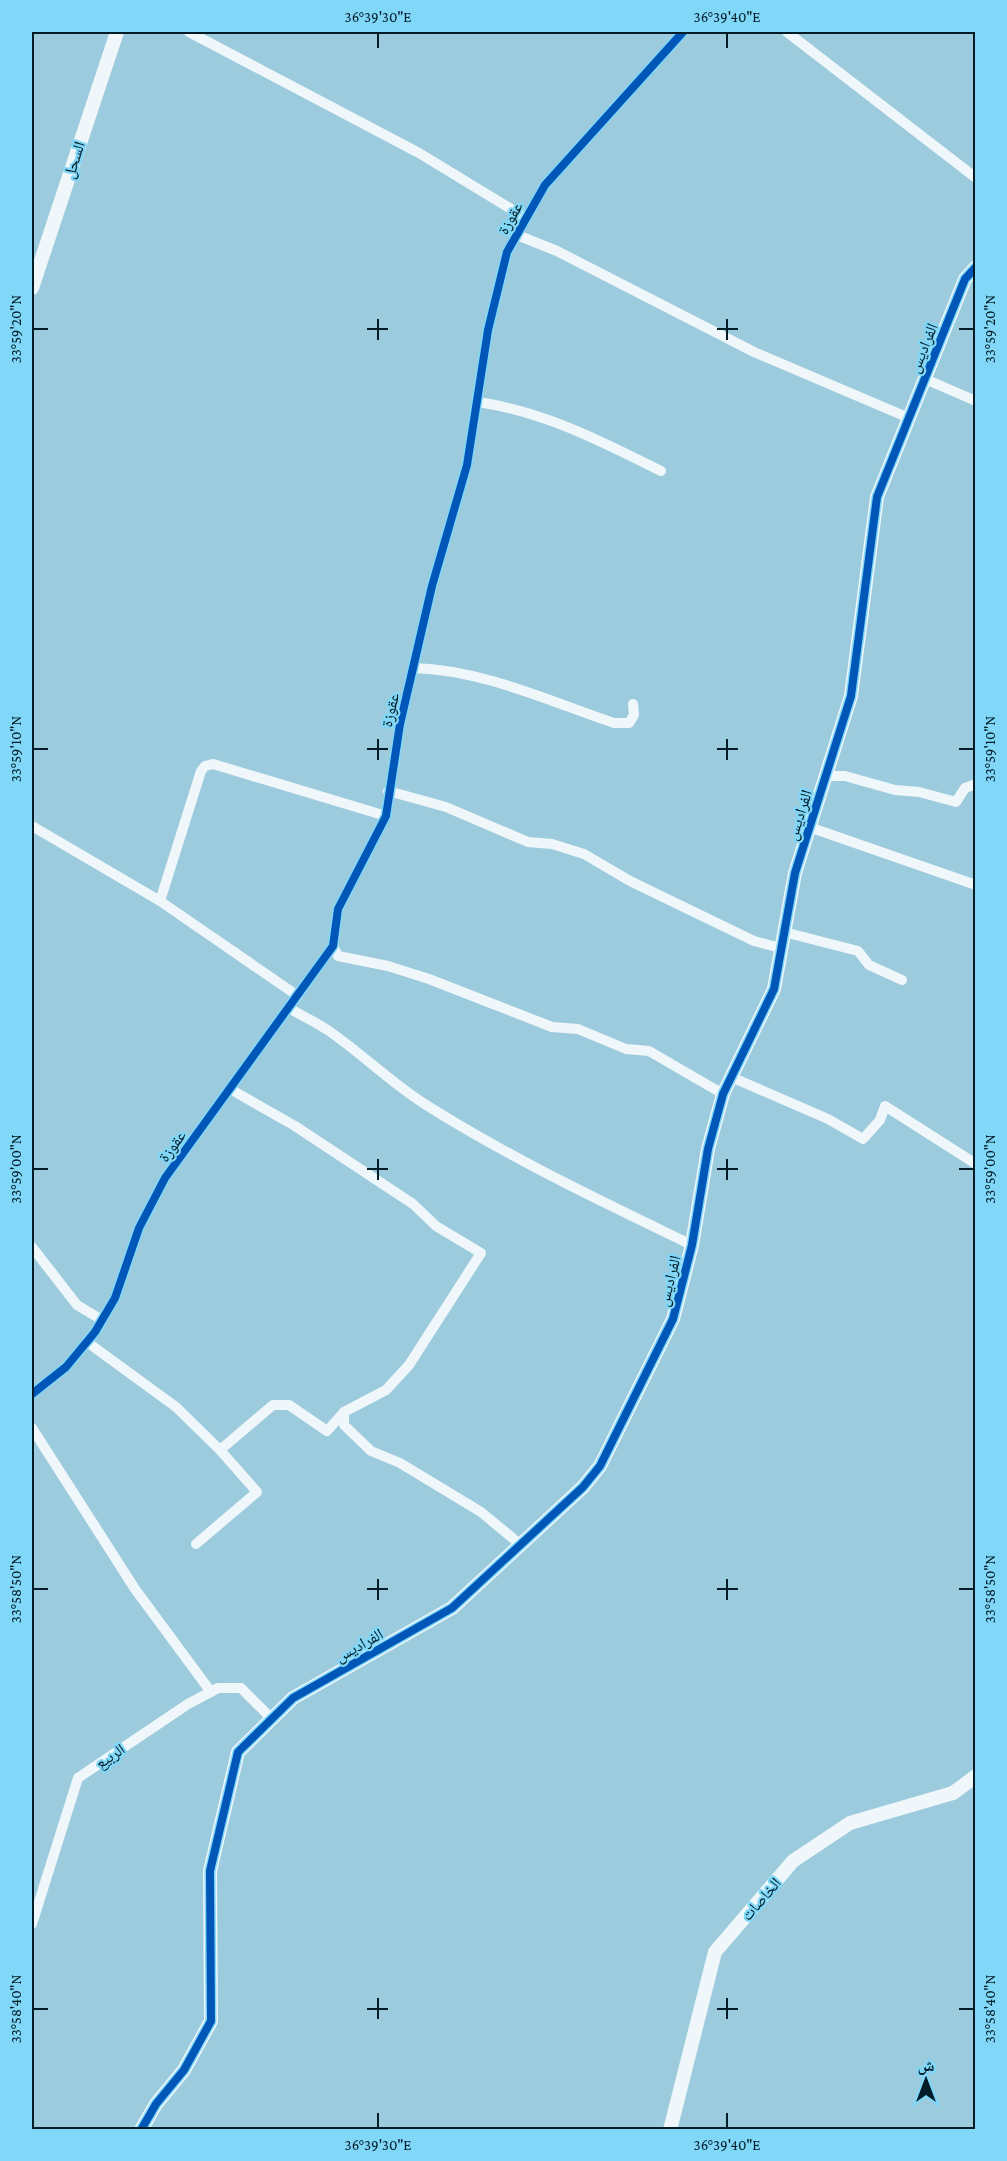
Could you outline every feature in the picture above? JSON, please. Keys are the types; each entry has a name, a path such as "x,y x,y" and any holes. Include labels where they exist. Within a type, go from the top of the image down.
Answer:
{"street":[{"name":"السحل","path":"32,288 117,32"},
{"path":"189,32 418,153 526,218"},
{"name":"عقوزة","path":"32,1394 66,1367 102,1320 115,1298 139,1228 165,1178 333,946 338,909 386,816 388,791 432,586 467,465 488,330 507,252 545,185 683,32"},
{"path":"787,32 975,178"},
{"path":"517,235 557,251 754,352 909,418"},
{"name":"الفراديس","path":"141,2130 156,2104 184,2070 211,2021 210,1871 238,1752 270,1717 293,1698 452,1608 583,1487 600,1466 674,1319 692,1245 708,1149 723,1094 774,989 795,873 851,696 877,497 925,379 975,267"},
{"path":"925,379 975,400"},
{"path":"478,402 507,406 554,420 599,438 661,471"},
{"path":"414,668 437,669 524,691 614,723 629,723 634,715 633,704"},
{"path":"160,901 201,771 205,766 213,765 386,816"},
{"path":"826,776 845,776 895,790 919,792 956,802 965,788 975,784"},
{"path":"388,791 446,807 528,842 552,844 584,854 603,868 754,941 781,948"},
{"path":"32,826 160,901 298,996"},
{"path":"809,827 975,885"},
{"path":"784,932 858,951 869,965 902,980"},
{"path":"333,946 338,956 388,966 429,979 552,1027 579,1029 626,1049 649,1051 723,1094"},
{"path":"289,1008 329,1031 377,1071 422,1102 494,1146 550,1173 571,1187 692,1245"},
{"path":"731,1077 828,1119 863,1139 880,1120 885,1106 975,1164"},
{"path":"220,1450 273,1405 289,1405 327,1431 344,1412 386,1390 409,1365 481,1253 436,1226 413,1204 303,1131 230,1089"},
{"path":"32,1247 77,1305 102,1320"},
{"path":"87,1342 176,1407 220,1450 257,1492 196,1544"},
{"path":"344,1412 344,1425 371,1451 400,1463 481,1512 521,1545"},
{"path":"32,1428 135,1589 211,1692"},
{"name":"الربيع","path":"32,1924 78,1778 188,1704 218,1688 241,1688 270,1717"},
{"name":"الخاصات","path":"670,2130 715,1952 779,1877 794,1861 850,1823 953,1793 975,1776"}],"cycle path":[{"path":"32,1394 66,1367 95,1332 115,1298 139,1228 165,1178 333,946 338,909 386,816 400,724 432,586 467,465 488,330 507,252 545,185 683,32"},
{"path":"141,2130 156,2104 184,2070 211,2021 210,1871 238,1752 293,1698 452,1608 583,1487 600,1466 673,1319 692,1245 708,1149 723,1094 774,989 795,873 851,696 877,497 965,279 976,267"}]}
